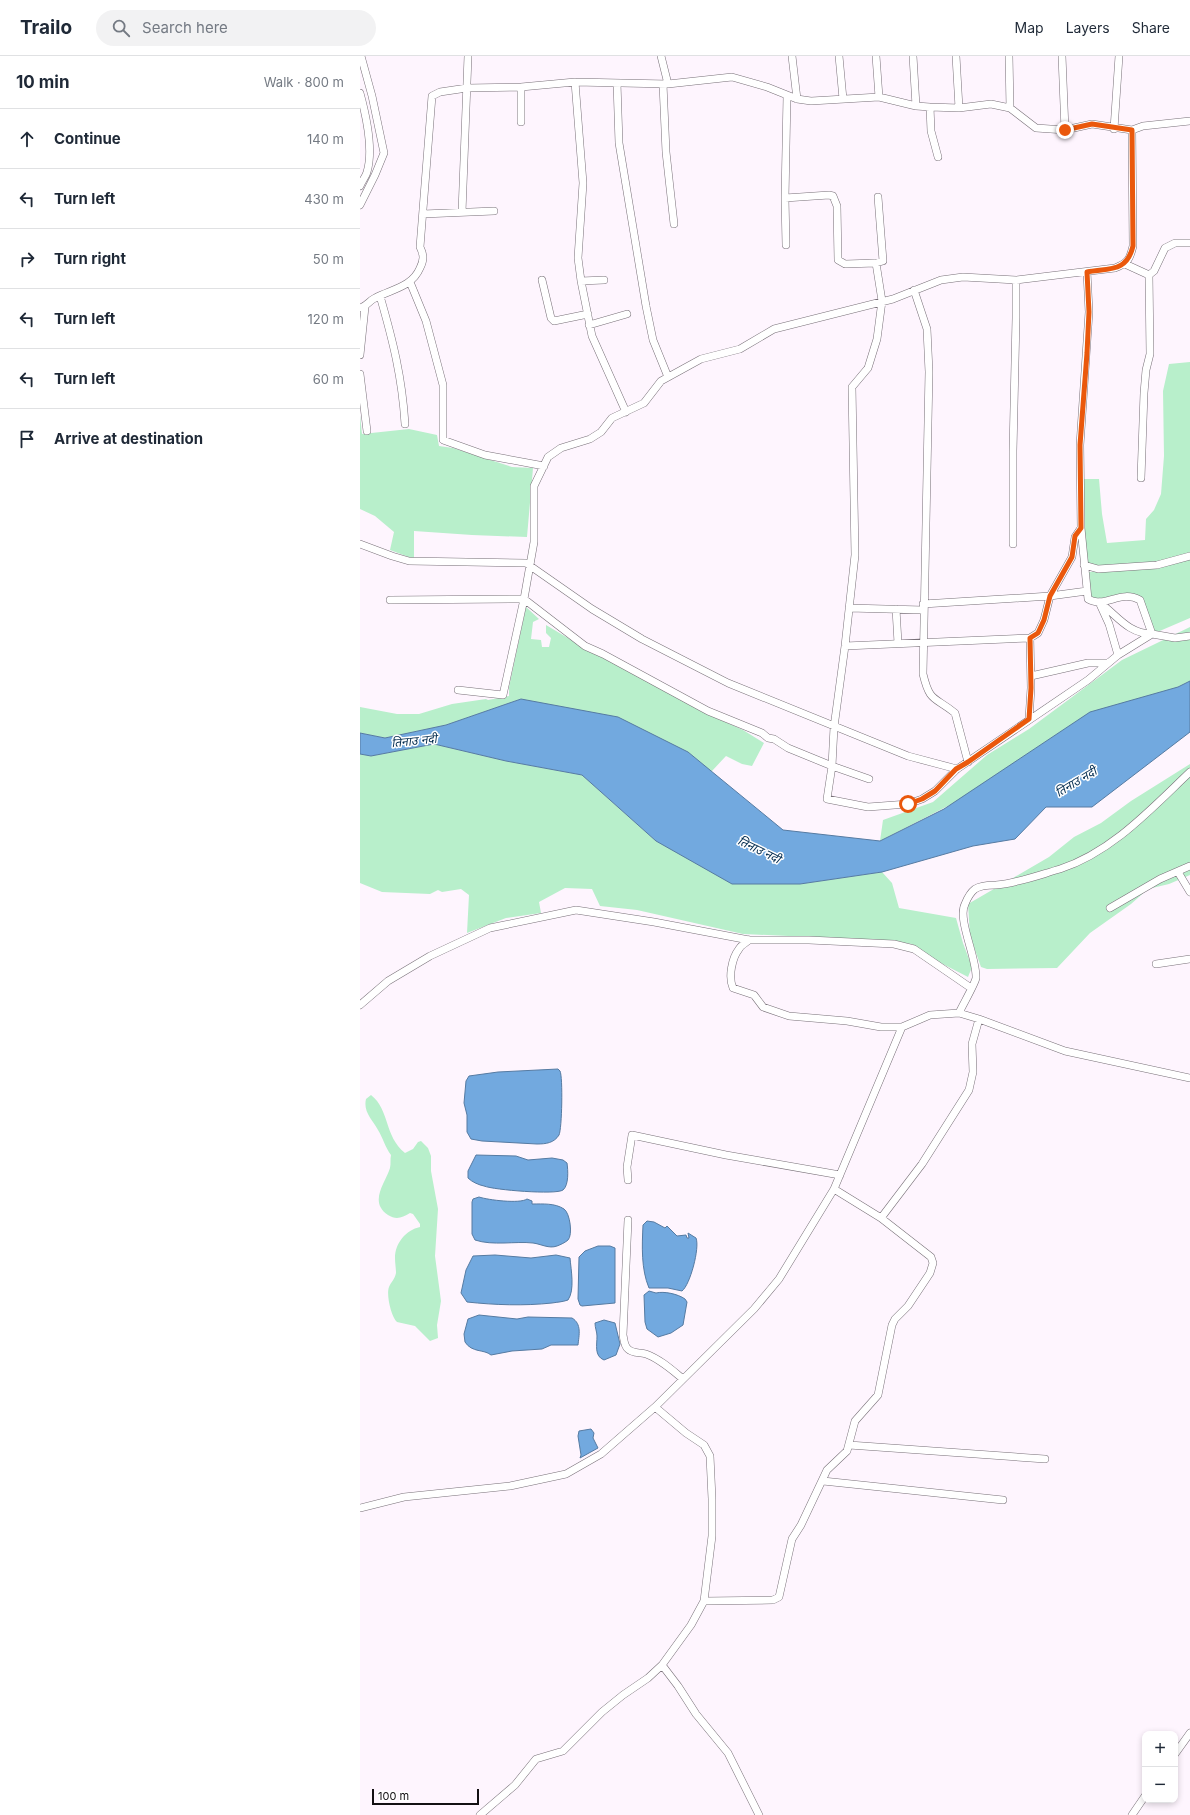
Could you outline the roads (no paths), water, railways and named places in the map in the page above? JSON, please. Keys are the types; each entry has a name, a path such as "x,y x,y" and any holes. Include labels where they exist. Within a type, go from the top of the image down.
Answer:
{"street":[{"path":"360,205 384,153 372,96 361,56"},
{"path":"462,212 468,56"},
{"path":"661,56 665,84 666,152 674,224"},
{"path":"792,56 797,99"},
{"path":"839,56 843,99"},
{"path":"876,56 879,97"},
{"path":"913,56 916,106"},
{"path":"956,56 960,108"},
{"path":"1009,56 1010,108"},
{"path":"1062,56 1065,130"},
{"path":"1114,129 1119,56"},
{"path":"360,355 363,307 374,298 410,282 416,276 422,263 424,255 420,247 432,96 440,92 467,88 521,87 575,82 665,84 732,77 767,86 787,96 811,101 879,97 916,106 930,107 960,108 991,104 1010,108 1036,128 1065,130 1092,124 1114,129 1132,130 1143,126 1190,121"},
{"path":"575,82 583,183 578,258 581,281 592,336 626,412"},
{"path":"617,83 619,143 646,306 653,340 668,377"},
{"path":"521,87 521,122"},
{"path":"360,93 368,124 369,159 367,172 360,186"},
{"path":"786,245 785,198 787,96"},
{"path":"930,107 931,131 938,157"},
{"path":"458,690 503,694 524,599 534,542 534,486 548,456 555,451 590,439 600,432 612,418 644,403 661,381 668,377 701,359 740,349 774,329 902,296 941,280 963,277 1016,280 1115,268 1125,264 1131,256 1133,246 1132,130"},
{"path":"785,198 833,196 837,206 838,260 845,264 876,264 883,261 878,197"},
{"path":"423,214 494,211"},
{"path":"1149,275 1154,271 1165,248 1175,243 1190,243"},
{"path":"876,264 882,301 877,339 868,368 852,387 855,555 834,727 832,766 827,799 868,807 908,804 922,799 935,791 956,769 1088,680 1118,655 1152,634"},
{"path":"1125,264 1149,275"},
{"path":"1087,272 1088,326 1080,445 1081,528 1088,600 1099,602 1126,595 1134,596 1140,600 1152,634"},
{"path":"1141,478 1144,393 1146,370 1150,354 1149,275"},
{"path":"542,280 551,318 554,321 588,314"},
{"path":"581,281 604,280"},
{"path":"1013,544 1016,280"},
{"path":"410,282 426,321 443,385 443,440 485,455 544,466"},
{"path":"914,290 927,329 929,372 923,607 923,674 927,692 935,700 955,713 968,762"},
{"path":"380,296 396,349 403,388 405,424"},
{"path":"589,325 626,314"},
{"path":"360,374 367,431"},
{"path":"845,646 1030,638 1038,633 1044,620 1050,596 1072,557 1075,536 1081,528"},
{"path":"360,544 409,561 526,563 592,609 642,639 728,683 834,727 898,750 908,756 956,769"},
{"path":"1084,565 1098,569 1150,566 1190,556"},
{"path":"849,608 896,609 1050,596 1087,591"},
{"path":"390,600 524,599 585,646 609,657 708,711 832,766 869,779"},
{"path":"1099,602 1126,626 1140,634 1152,634 1175,638 1190,636"},
{"path":"1099,602 1109,624 1118,655"},
{"path":"896,609 898,643"},
{"path":"1029,719 1031,676 1030,638"},
{"path":"1031,676 1088,663 1107,664"},
{"path":"959,1013 976,979 975,966 964,921 964,905 975,889 982,886 1010,884 1062,868 1090,856 1113,842 1150,811 1190,772"},
{"path":"1110,908 1160,879 1190,866"},
{"path":"1178,872 1190,892"},
{"path":"360,1006 388,981 430,956 490,928 576,910 654,922 749,940 809,940 894,944 907,946 914,948 971,988"},
{"path":"749,940 739,948 733,962 730,982 733,988 754,995 763,1007 789,1016 902,1027 930,1015 959,1013 1065,1051 1190,1078"},
{"path":"1156,964 1190,960"},
{"path":"882,1218 922,1164 969,1090 973,1072 972,1044 979,1019"},
{"path":"360,1508 404,1497 510,1486 566,1474 600,1454 655,1407 754,1309 779,1279 834,1189 902,1027"},
{"path":"628,1180 627,1167 632,1135 726,1155 840,1175"},
{"path":"704,1601 777,1599 779,1597 792,1539 801,1525 827,1470 844,1456 849,1445 854,1422 880,1391 895,1319 908,1306 926,1279 933,1263 931,1257 882,1218 834,1189"},
{"path":"628,1220 623,1334 625,1346 628,1350 633,1352 645,1353 653,1357 683,1379"},
{"path":"480,1815 515,1785 536,1759 563,1751 602,1712 648,1678 662,1665 691,1625 704,1601 712,1536 710,1456 704,1445 686,1433 655,1407"},
{"path":"849,1445 1045,1459"},
{"path":"823,1481 1003,1500"},
{"path":"662,1665 696,1714 728,1752 759,1815"},
{"path":"1178,1750 1190,1733"},
{"path":"1132,1815 1142,1800"}],"water":[{"name":"तिनाउ नदी","path":"1190,681 1190,732 1092,807 1046,807 1015,839 973,846 882,872 800,884 732,884 656,841 582,775 506,761 434,744 371,756 360,754 360,733 385,738 446,725 521,699 618,717 688,752 783,830 880,841 944,809 1090,712 1178,687"},
{"path":"558,1069 560,1071 562,1083 561,1114 560,1131 555,1140 537,1144 471,1139 467,1132 467,1115 464,1103 466,1081 469,1076 498,1072"},
{"path":"476,1155 516,1156 528,1160 552,1158 563,1160 567,1163 568,1173 565,1188 558,1191 538,1192 490,1188 480,1185 468,1178 468,1171"},
{"path":"479,1197 511,1201 527,1199 532,1201 532,1204 549,1204 560,1207 566,1211 568,1215 571,1229 570,1237 568,1240 554,1247 533,1243 489,1243 475,1240 472,1234 472,1202 473,1199"},
{"path":"647,1221 654,1222 665,1228 667,1226 677,1236 686,1235 687,1238 689,1238 688,1233 696,1238 697,1250 694,1266 688,1282 682,1291 668,1288 649,1288 643,1265 642,1249 643,1225"},
{"path":"598,1246 610,1246 615,1248 615,1303 582,1306 580,1305 578,1299 579,1257 585,1251"},
{"path":"495,1255 531,1258 556,1255 570,1258 572,1285 568,1300 562,1302 520,1305 467,1302 461,1293 466,1270 473,1256"},
{"path":"649,1291 656,1293 671,1293 685,1299 687,1302 683,1325 671,1333 658,1337 647,1329 645,1322 644,1295"},
{"path":"479,1315 517,1319 528,1317 572,1318 579,1327 578,1345 551,1345 542,1349 512,1351 491,1355 471,1348 465,1342 464,1334 468,1319"},
{"path":"604,1320 615,1323 620,1344 616,1355 604,1360 597,1353 597,1334 595,1323"},
{"path":"591,1429 594,1433 593,1438 598,1448 580,1458 579,1431"}]}
